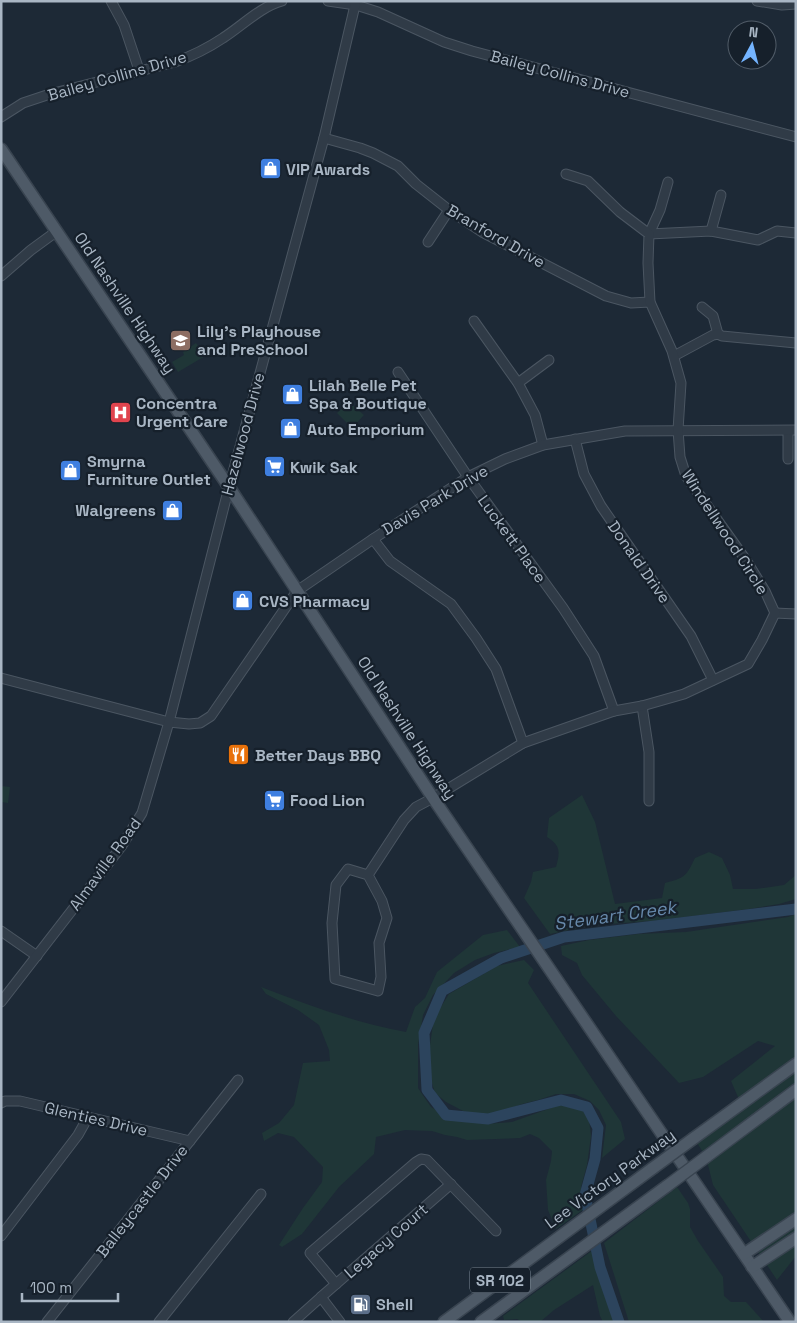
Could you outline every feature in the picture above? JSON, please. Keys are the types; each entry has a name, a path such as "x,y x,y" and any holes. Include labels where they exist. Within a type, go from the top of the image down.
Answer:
{"main road":[{"name":"Old Nashville Highway","path":"1,149 229,487 433,798 790,1322"},
{"name":"Lee Victory Parkway","path":"444,1322 796,1064"},
{"name":"SR 102","path":"481,1322 796,1090"},
{"path":"753,1121 770,1114 796,1095"},
{"path":"744,1254 796,1219"},
{"path":"752,1267 796,1238"}],"street":[{"path":"111,1 124,25 139,70"},
{"name":"Bailey Collins Drive","path":"1,117 23,103 50,94 175,62 191,56 208,48 261,12 282,1"},
{"name":"Bailey Collins Drive","path":"328,1 356,3 444,42 465,49 796,136"},
{"path":"756,1 782,5 796,4"},
{"name":"Hazelwood Drive","path":"169,722 229,487 324,138 356,3"},
{"name":"Branford Drive","path":"324,138 366,150 398,166 416,184 449,210 482,232 606,296 631,303 650,302"},
{"path":"566,174 588,181 620,212 649,234 711,231 758,240 778,231 796,233"},
{"path":"649,234 660,210 668,182"},
{"path":"711,231 721,195"},
{"path":"428,242 449,210"},
{"path":"1,276 57,231"},
{"name":"Windellwood Circle","path":"368,875 404,820 416,806 433,798 523,743 614,711 642,706 684,694 748,664 775,613 765,591 746,560 686,476 680,457 678,430 681,383 674,356 650,302 649,234"},
{"path":"702,307 713,316 718,334"},
{"path":"474,321 518,383 535,415 543,445"},
{"path":"674,356 718,334 722,336 796,343"},
{"path":"518,383 549,360"},
{"name":"Luckett Place","path":"398,372 468,477 594,656 614,711"},
{"path":"788,459 792,430"},
{"name":"Davis Park Drive","path":"297,591 373,538 468,477 504,460 543,445 625,431 792,430"},
{"name":"Donald Drive","path":"575,439 584,474 601,506 691,636 713,680"},
{"path":"373,538 390,561 451,604 476,638 496,669 523,743"},
{"path":"1,678 169,722 200,723 211,716 297,591"},
{"path":"775,613 796,614"},
{"path":"642,706 649,752 649,801"},
{"name":"Almaville Road","path":"1,1002 121,847 142,813 169,722"},
{"path":"348,869 368,875 382,901 387,918 379,943 381,978 378,991 335,979 332,923 336,885 348,869"},
{"path":"1,931 37,956"},
{"name":"Balleycastle Drive","path":"47,1322 238,1080"},
{"name":"Glenties Drive","path":"1,1103 5,1101 20,1101 190,1141"},
{"path":"1,1236 78,1135 88,1117"},
{"path":"336,1284 310,1253 421,1159 427,1160 496,1232"},
{"name":"Legacy Court","path":"293,1322 451,1184"},
{"path":"159,1322 261,1194"},
{"path":"321,1297 340,1322"}],"green space":[{"path":"196,343 205,356 178,372 172,362 184,355 183,352"},
{"path":"349,402 364,415 352,428 337,413"},
{"path":"1,786 10,787 8,803 1,802"},
{"path":"582,795 595,822 615,904 662,898 665,883 684,876 695,858 709,852 722,858 730,875 733,889 756,889 784,885 796,875 796,899 749,909 653,921 592,925 550,934 524,898 533,872 556,867 558,857 557,846 547,837 549,818"},
{"path":"796,914 796,1256 777,1280 713,1185 706,1157 694,1138 741,1104 731,1081 775,1046 758,1041 703,1077 679,1083 616,1016 582,975 577,963 562,955 561,946 589,940 638,934 686,932 788,917"},
{"path":"507,930 520,947 475,960 454,973 433,995 423,1015 418,1045 418,1088 431,1107 453,1119 485,1124 512,1122 562,1104 582,1109 589,1119 591,1136 587,1165 581,1187 584,1209 556,1229 548,1210 546,1180 552,1151 539,1138 530,1134 520,1138 467,1140 432,1131 405,1130 376,1137 374,1154 339,1187 302,1234 282,1247 279,1245 322,1182 323,1167 294,1137 278,1133 264,1141 262,1133 279,1123 294,1105 303,1063 330,1061 329,1050 319,1025 298,1010 266,994 261,987 351,1019 406,1032 415,1007 425,998 437,972 483,935"},
{"path":"524,960 534,970 528,983 621,1122 625,1139 602,1158 606,1125 599,1110 590,1101 574,1094 556,1094 502,1112 484,1115 465,1112 446,1102 435,1093 429,1073 430,1045 434,1018 449,994 497,966"},
{"path":"677,1187 690,1209 690,1227 723,1277 724,1296 731,1302 746,1302 764,1322 629,1322 604,1243"},
{"path":"593,1250 614,1322 603,1322 593,1285 554,1310 540,1322 523,1322 517,1319 504,1320 503,1316"}],"waterway":[{"name":"Stewart Creek","path":"619,1322 600,1267 585,1195 595,1159 598,1128 587,1107 561,1100 488,1119 446,1115 427,1090 424,1033 442,991 501,958 564,937 796,909"}],"place":[{"name":"VIP Awards","path":"270,169"},
{"name":"Lily's Playhouse and PreSchool","path":"181,340"},
{"name":"Lilah Belle Pet Spa & Boutique","path":"293,394"},
{"name":"Concentra Urgent Care","path":"120,412"},
{"name":"Auto Emporium","path":"291,429"},
{"name":"Kwik Sak","path":"274,467"},
{"name":"Smyrna Furniture Outlet","path":"71,470"},
{"name":"Walgreens","path":"172,510"},
{"name":"CVS Pharmacy","path":"243,601"},
{"name":"Better Days BBQ","path":"239,755"},
{"name":"Food Lion","path":"274,800"},
{"name":"Shell","path":"360,1304"}]}
